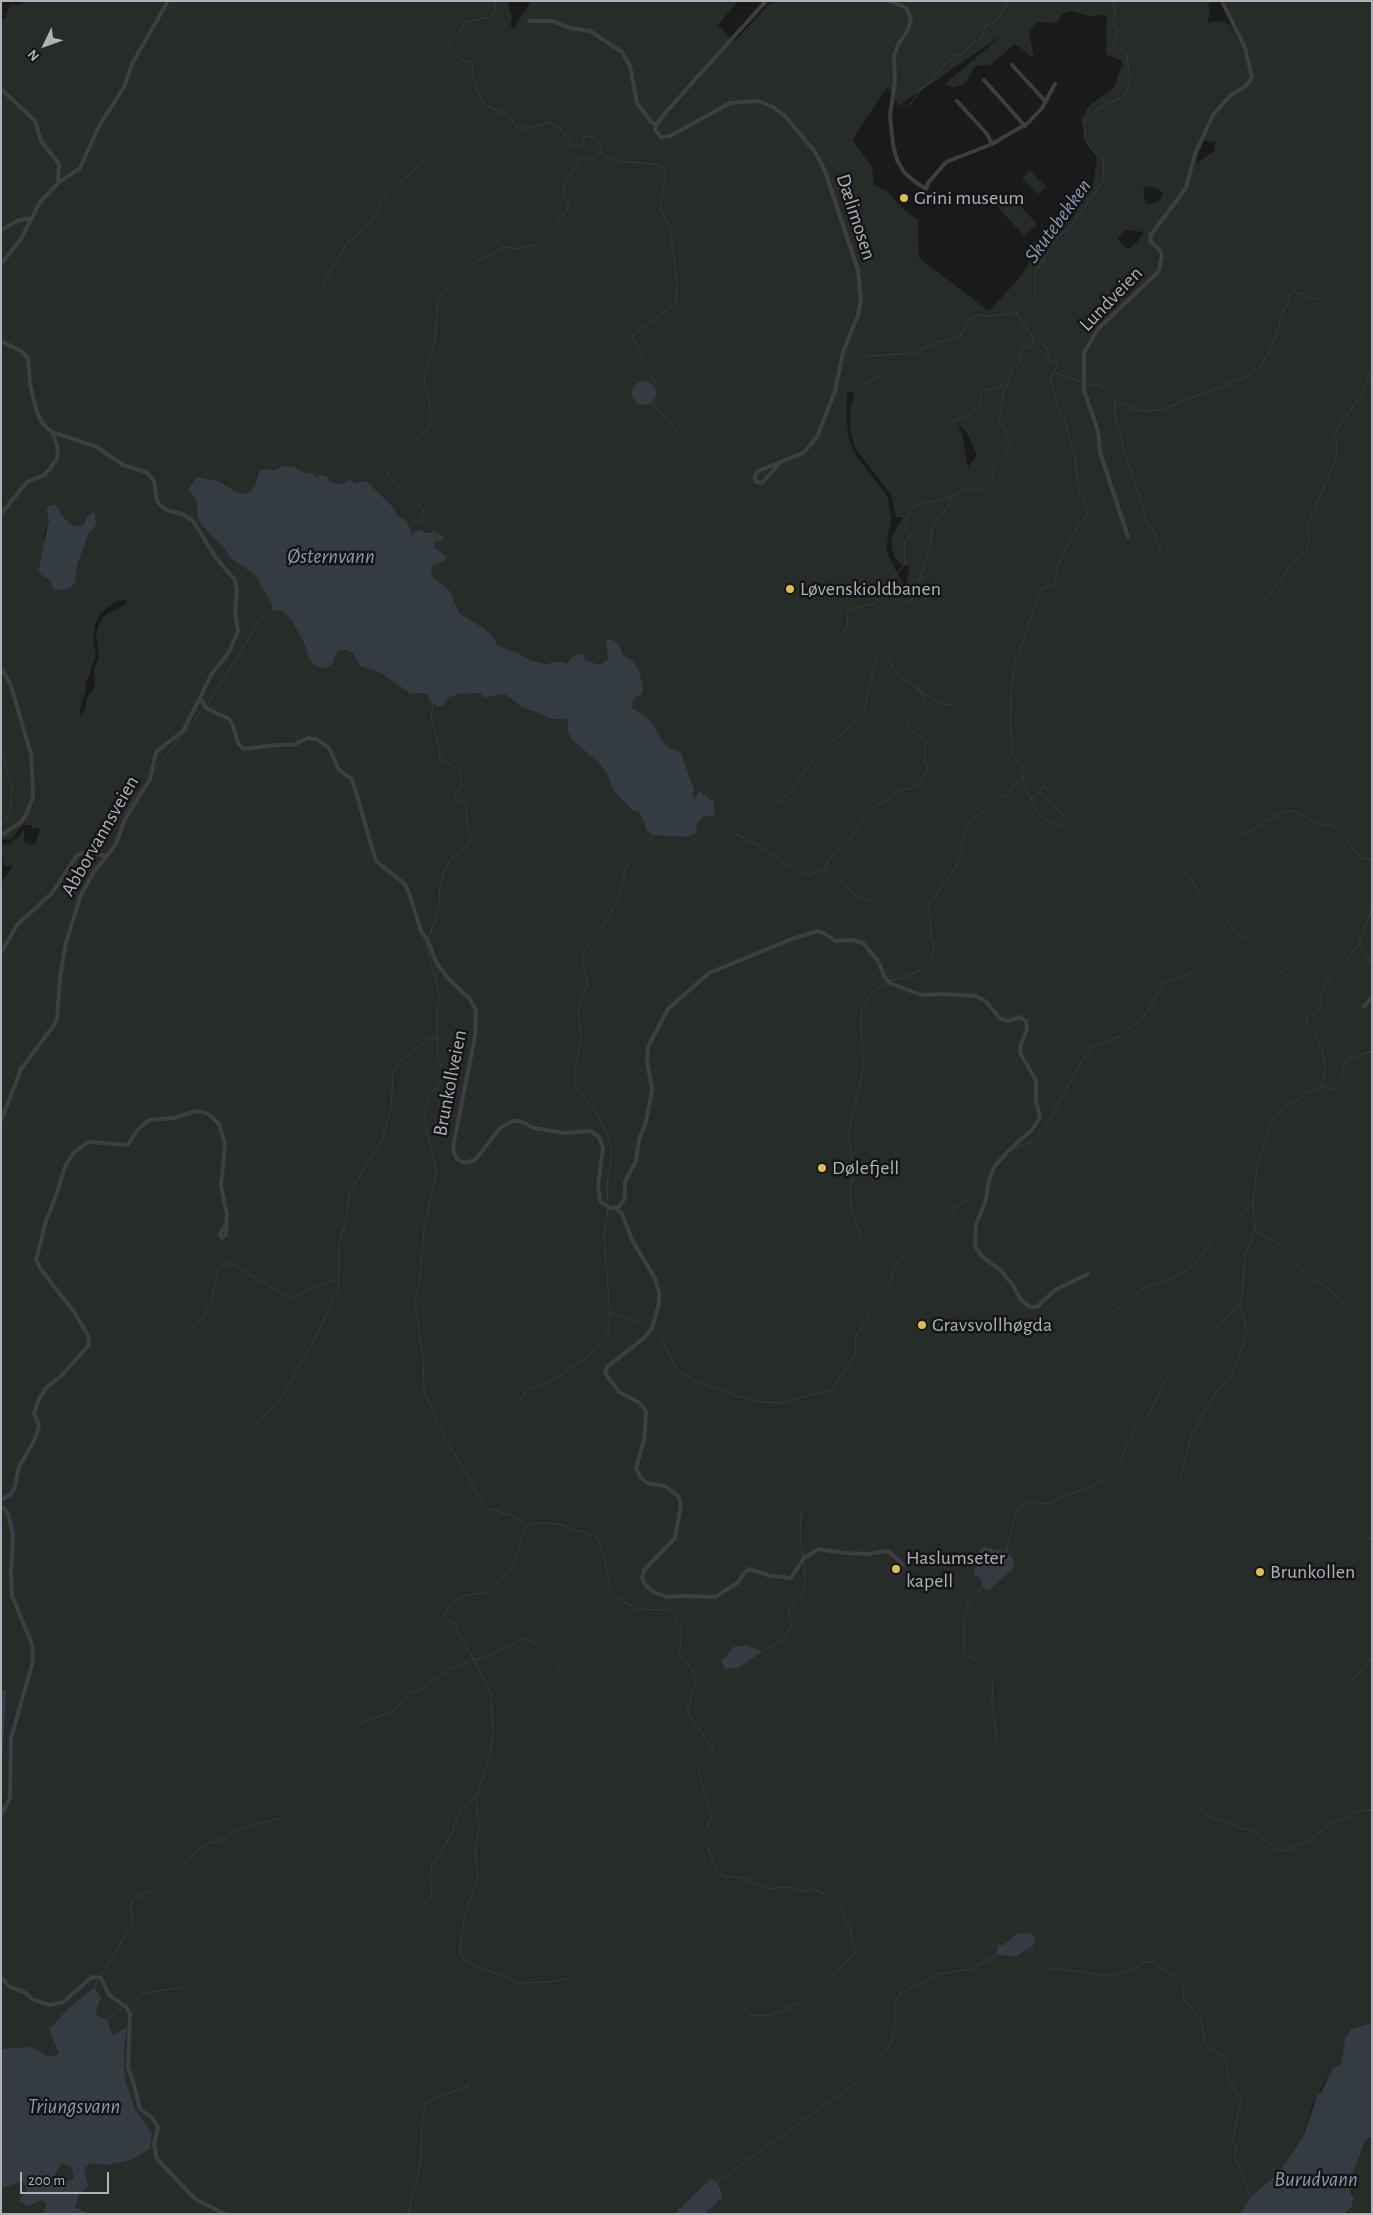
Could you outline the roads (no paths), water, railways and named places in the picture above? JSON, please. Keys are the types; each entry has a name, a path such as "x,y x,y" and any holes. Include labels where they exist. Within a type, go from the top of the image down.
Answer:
{"street":[{"path":"1,264 21,239 40,202 58,183 80,168 99,126 124,87 132,64 168,1"},
{"path":"529,21 552,22 570,28 590,31 622,52 630,66 637,103 655,126 766,1"},
{"path":"889,1 906,8 912,19 894,55 895,82 890,114 894,150 904,172 926,188 946,162 992,144 1025,126 1046,102 1055,84"},
{"name":"Lundveien","path":"1128,537 1100,452 1098,431 1084,390 1084,353 1098,329 1159,271 1161,251 1151,242 1150,236 1186,188 1195,154 1213,115 1224,102 1250,81 1252,71 1248,56 1222,1"},
{"path":"1012,65 1046,102"},
{"path":"984,80 1025,126"},
{"path":"1,89 35,121 41,141 59,164 58,183"},
{"name":"Dælimosen","path":"655,126 658,135 665,137 730,103 759,101 774,107 785,116 815,152 825,170 858,270 861,300 858,315 843,352 835,391 818,437 804,452 756,472 755,481 762,483 781,462"},
{"path":"957,101 987,134 992,144"},
{"path":"1,230 17,221 31,218"},
{"path":"1,341 21,351 28,358 30,384 37,412 43,424 52,432 97,448 123,465 146,472 154,481 157,501 160,505 166,510 188,517 202,534 216,558 235,580 237,591 235,612 238,626 229,652 211,675 200,698"},
{"path":"1,514 27,482 44,475 54,464 58,448 52,432"},
{"path":"1,668 10,686 31,754 33,790 33,798 26,815 14,828 1,835"},
{"name":"Abborvannsveien","path":"1,1121 21,1069 57,1019 60,977 74,912 93,873 116,844 124,821 150,780 156,752 183,731 200,698"},
{"name":"Brunkollveien","path":"200,698 210,712 227,718 232,722 241,748 248,750 267,745 293,745 308,738 316,739 329,748 339,770 352,779 376,861 405,884 421,931 428,941 436,962 447,977 470,999 476,1010 475,1036 454,1142 453,1151 457,1160 464,1163 475,1160 501,1127 513,1121 520,1121 534,1128 564,1133 590,1131 599,1137 603,1148 598,1186 600,1200 609,1208 615,1208"},
{"path":"1,953 17,925 52,893 77,855 88,852 105,856"},
{"path":"904,1565 888,1551 869,1554 819,1549 809,1554 790,1578 771,1576 748,1569 737,1583 715,1598 667,1597 654,1592 646,1586 642,1578 644,1570 675,1538 681,1504 678,1496 666,1486 647,1483 640,1477 636,1468 644,1441 646,1411 640,1403 619,1392 605,1373 607,1367 645,1337 652,1328 659,1303 655,1278 633,1242 622,1214 615,1208 623,1204 625,1198 625,1182 636,1161 639,1139 645,1125 652,1096 647,1062 648,1047 668,1009 709,973 792,939 818,931 835,941 853,940 863,943 878,961 884,976 890,983 921,995 976,996 985,1001 1001,1019 1008,1021 1020,1017 1026,1022 1027,1030 1021,1044 1020,1053 1036,1080 1036,1101 1040,1117 1032,1130 1009,1150 994,1167 988,1185 986,1200 976,1224 975,1248 1000,1270 1013,1285 1022,1300 1030,1307 1041,1304 1056,1290 1088,1274"},
{"path":"1364,1006 1372,997"},
{"path":"1,1500 10,1495 14,1490 19,1467 34,1441 38,1426 34,1413 39,1399 46,1388 61,1376 89,1345 88,1336 74,1312 36,1260 46,1221 64,1169 73,1153 88,1142 128,1145 137,1130 149,1120 174,1118 200,1111 210,1115 219,1124 225,1144 221,1187 226,1206 226,1222"},
{"path":"1,1506 8,1513 13,1535 12,1596 33,1651 31,1670 11,1738 10,1798 1,1815"},
{"path":"1,1977 10,1987 24,1992 34,2000 50,2004 63,2002 92,1977 101,1978 109,1994 126,2007 130,2013 128,2067 140,2109 152,2118 158,2127 154,2145 157,2159 195,2199 224,2214"}],"water":[{"path":"644,381 653,384 656,393 653,402 644,405 635,402 632,393 635,384"},
{"name":"Østernvann","path":"283,466 294,467 305,473 312,472 316,477 320,475 328,477 329,482 335,484 344,484 350,480 356,484 366,481 390,504 398,515 407,521 412,534 420,530 426,533 433,531 443,536 442,541 435,541 434,547 446,557 444,561 433,566 431,575 450,591 459,613 485,629 494,638 498,646 518,653 530,660 545,664 560,661 567,664 572,657 583,653 585,660 600,665 608,659 606,640 612,640 618,644 624,656 634,662 639,671 643,687 642,694 634,698 632,708 649,719 666,746 681,753 694,790 693,795 695,798 699,791 714,802 714,815 704,817 697,823 696,833 688,837 654,835 647,831 640,813 632,810 613,790 606,772 598,762 570,738 568,721 565,719 552,719 522,707 505,694 484,697 480,693 458,694 448,698 444,705 439,707 430,701 428,695 422,693 411,694 379,672 360,666 353,653 346,650 339,651 334,657 332,664 326,668 316,667 308,656 304,643 290,618 282,611 272,610 271,603 255,575 230,558 225,549 202,526 198,518 196,499 188,490 197,477 220,482 237,492 246,494 255,486 259,470 274,470"},
{"path":"55,504 64,518 74,526 85,523 87,516 94,512 96,521 95,527 89,533 77,565 75,582 70,588 55,591 49,580 38,572 49,520 46,507"},
{"path":"983,1547 1006,1552 1013,1558 1014,1568 988,1591 982,1587 981,1578 974,1575 981,1556 979,1551"},
{"path":"747,1645 761,1651 767,1649 738,1668 725,1669 721,1660 725,1658 733,1647"},
{"path":"1,1690 6,1690 1,1789"},
{"path":"1030,1933 1034,1937 1035,1944 1016,1957 997,1955 997,1945 1003,1945 1016,1934"},
{"name":"Triungsvann","path":"94,1988 101,1997 95,2014 107,2020 113,2035 127,2027 124,2049 125,2080 136,2111 152,2133 150,2149 131,2160 108,2165 91,2163 84,2168 88,2186 79,2195 75,2207 90,2214 43,2214 47,2204 42,2200 28,2206 19,2201 27,2190 23,2181 1,2188 1,2049 33,2047 49,2057 59,2054 49,2029 68,2009","holes":["63,2163 72,2168 74,2178 64,2183 58,2182 55,2178 55,2173"]},
{"name":"Burudvann","path":"1372,2023 1372,2136 1365,2141 1351,2178 1352,2188 1350,2191 1351,2195 1355,2198 1352,2201 1353,2205 1344,2214 1240,2214 1251,2196 1277,2175 1303,2137 1318,2094 1321,2092 1333,2068 1341,2064 1345,2039 1351,2029"},
{"path":"710,2179 717,2182 722,2193 721,2199 705,2214 674,2214"}],"waterway":[{"path":"411,497 388,476 388,472 425,432 430,424 430,406 424,379 435,340 438,299 477,261 493,254 502,247 519,249 534,245 556,225 569,206 563,191 565,182 580,160 591,158 600,153 601,148 594,138 587,136 584,137 584,143 578,147 572,145 561,129 550,122 531,128 517,128 511,118 483,103 474,82 472,62 463,61 451,50 449,44 458,35 465,22 490,17 495,11 496,1"},
{"path":"909,106 921,89 934,80 934,77 944,65 955,56 961,55 973,43 981,39 985,26 995,22 1009,1"},
{"name":"Skutebekken","path":"1018,655 1041,589 1055,585 1058,565 1077,528 1087,514 1087,508 1079,491 1075,457 1050,378 1058,365 1046,356 1049,354 1047,347 1034,340 1017,313 1035,295 1035,273 1059,235 1068,230 1104,180 1103,157 1098,157 1085,140 1084,122 1098,109 1125,95 1128,88 1130,78 1127,55 1113,44 1118,33 1117,28 1113,25 1115,8 1112,1"},
{"path":"323,285 346,244 372,222 386,193 410,174 460,118 480,99"},
{"path":"600,153 615,161 657,164 666,171 660,210 670,227 677,285 676,303 632,336 642,354 637,359 655,381 654,384"},
{"path":"1086,383 1101,386 1115,401 1139,411 1160,410 1246,377 1261,366 1271,349 1279,327 1279,318 1288,303 1290,294 1294,291 1318,300"},
{"path":"917,352 935,343 960,337 971,317 1017,313"},
{"path":"905,603 911,601 915,594 930,547 932,528 951,502 950,497 967,487 973,491 983,487 993,475 994,466 1010,447 1006,440 1006,431 999,420 1004,389 1008,384 1011,370 1020,362 1019,354 1023,353 1023,347 1030,348 1033,341"},
{"path":"867,356 915,353"},
{"path":"870,362 876,359"},
{"path":"1262,605 1296,559 1308,551 1307,546 1310,537 1307,527 1337,456 1337,442 1333,435 1364,391 1372,369"},
{"path":"1055,373 1082,382"},
{"path":"864,384 880,376"},
{"path":"972,412 980,407 983,390 1008,384"},
{"path":"651,401 688,444"},
{"path":"1115,402 1114,410 1124,450 1147,521 1155,534 1161,551"},
{"path":"949,424 969,414"},
{"path":"843,634 847,627 848,611 875,603 878,600 883,585 905,564 905,543 910,535 905,530 906,521 915,505 922,505 928,501 937,502 950,497"},
{"path":"409,526 420,520 425,513 414,499"},
{"path":"207,705 259,622 272,610"},
{"path":"887,656 896,674 940,704 952,705"},
{"name":"Skutebekken","path":"1012,683 1016,658"},
{"path":"775,804 790,793 823,749 843,733 864,709 876,660"},
{"path":"827,871 825,867 829,859 847,843 867,814 878,804 889,800 906,788 911,789 919,783 928,769 925,761 925,741 912,731 907,723 925,701 919,690"},
{"name":"Skutebekken","path":"861,1235 851,1207 850,1189 854,1172 848,1134 863,1070 861,1012 868,997 876,989 890,981 906,977 921,969 932,957 935,943 931,938 929,905 956,867 962,853 962,839 969,823 1002,796 1009,794 1015,784 1023,778 1022,767 1011,753 1014,746 1010,728 1011,690"},
{"path":"428,938 438,914 440,885 445,869 454,855 468,846 471,837 467,823 466,803 455,798 454,794 459,790 461,784 460,769 440,759 439,746 431,718 433,702"},
{"path":"154,771 204,708"},
{"path":"1,749 12,787 10,813 1,825"},
{"path":"1023,778 1027,792 1036,810 1046,820 1062,827"},
{"path":"102,836 126,811 144,785"},
{"path":"1030,799 1039,793 1044,786 1079,819"},
{"path":"1041,794 1069,821"},
{"path":"1240,833 1246,834 1266,820 1292,810 1321,826 1326,824 1336,828 1362,859 1372,859"},
{"path":"714,815 734,833 764,849 783,863 809,875 822,870 827,871 858,897 872,901 885,913"},
{"path":"608,1205 607,1186 612,1151 608,1135 599,1117 576,1086 574,1071 581,1039 578,1007 588,985 582,963 584,951 602,929 619,897 626,868 654,835"},
{"path":"1184,871 1202,895 1221,912 1238,934 1248,938 1269,961 1287,976"},
{"path":"1320,1086 1323,1082 1325,1070 1323,1054 1315,1031 1306,1022 1307,1017 1317,1011 1321,1005 1321,995 1330,976 1346,961 1359,943 1372,908"},
{"path":"1011,1151 1033,1140 1045,1128 1081,1062 1093,1046 1120,1036 1144,1016 1163,983 1188,975 1234,930"},
{"path":"426,942 440,998 437,1010 438,1059 443,1071 443,1079 430,1096 425,1109 426,1127 436,1174 424,1228 420,1280 415,1302 423,1358 424,1391 445,1438 483,1503 488,1508 518,1518 526,1526"},
{"path":"1359,944 1372,965"},
{"path":"244,1439 283,1395 317,1334 338,1288 339,1243 345,1225 350,1192 382,1139 391,1109 393,1073 400,1061 429,1039 437,1039"},
{"path":"1006,1552 1017,1508 1032,1502 1047,1504 1100,1482 1120,1460 1135,1429 1148,1417 1164,1381 1199,1351 1228,1315 1239,1305 1242,1295 1245,1255 1255,1231 1253,1202 1257,1166 1275,1116 1286,1105 1294,1103 1307,1092 1315,1091 1319,1087 1332,1089 1342,1079 1345,1060 1372,1051"},
{"path":"885,1291 898,1263 950,1216 956,1206 965,1202 990,1174"},
{"path":"1107,1317 1148,1286 1167,1281 1189,1269 1198,1260 1213,1238 1253,1203"},
{"path":"520,1401 526,1391 557,1378 585,1359 608,1333 610,1313 604,1237 608,1209"},
{"path":"1255,1231 1275,1241 1309,1276 1325,1286 1344,1303"},
{"path":"193,1327 203,1318 212,1299 218,1270 223,1264 232,1264 290,1298 324,1283 337,1280"},
{"path":"1180,1479 1192,1434 1215,1394 1231,1376 1246,1338 1246,1325 1239,1305"},
{"path":"611,1313 642,1322 653,1328 660,1334 679,1371 695,1381 737,1396 762,1402 782,1403 831,1391 855,1355 855,1338 869,1316"},
{"path":"1324,1504 1341,1485"},
{"path":"801,1511 800,1536 803,1557"},
{"path":"526,1526 538,1523 560,1524 597,1537 606,1565 610,1590 617,1598 637,1609 668,1610 675,1615 682,1632 679,1653 694,1672 695,1685 687,1711 712,1748 713,1754 698,1770 712,1817 705,1832"},
{"path":"525,1527 515,1560 508,1572 486,1592 464,1596 449,1605 445,1614 447,1619 457,1625 458,1632 487,1684 491,1694 493,1732 489,1760 476,1798 479,1826 475,1847 478,1878 464,1918 460,1953 465,1961 520,1983 550,1982 568,1978"},
{"path":"1368,1539 1372,1537"},
{"path":"767,1649 785,1637 791,1625 789,1610 794,1601 801,1595 805,1582 804,1561"},
{"path":"982,1587 968,1604 964,1623 964,1654 979,1662 993,1678 992,1702 997,1743"},
{"path":"349,1735 362,1723 394,1710 411,1692 419,1691 448,1670 473,1660 484,1658 524,1639 534,1643 560,1670"},
{"path":"1351,1681 1372,1658"},
{"path":"431,1899 430,1879 432,1865 451,1835 460,1809 475,1798"},
{"path":"1198,1804 1209,1817 1256,1833 1276,1849 1285,1851 1305,1843 1334,1822 1363,1810 1372,1810"},
{"path":"100,1977 133,1923 130,1906 133,1899 154,1890 203,1846 225,1838 234,1831 280,1818"},
{"path":"707,1845 716,1871 727,1877 741,1877 769,1889 788,1887 802,1891 814,1889 826,1895 841,1909 850,1928 855,1954 801,2003 770,2015 754,2016 745,2010"},
{"path":"1030,1947 1050,1969 1082,1971 1100,1976 1110,1976 1137,1968 1144,1962 1154,1963 1178,1979 1182,1984 1184,1999 1201,2020 1205,2044 1224,2057 1228,2075 1236,2093 1242,2099 1233,2140 1236,2149 1235,2158 1251,2196"},
{"path":"717,2182 857,2082 886,2051 894,2035 895,2005 900,1993 939,1974 972,1969 997,1955"},
{"path":"94,1988 98,1980"},
{"path":"126,2005 141,1994 181,1987"},
{"path":"107,2020 123,2007"},
{"path":"408,2214 421,2162 422,2123 426,2102 468,2086 469,2083"}],"place":[{"name":"Grini museum","path":"904,198"},
{"name":"Løvenskioldbanen","path":"790,589"},
{"name":"Dølefjell","path":"822,1168"},
{"name":"Gravsvollhøgda","path":"922,1325"},
{"name":"Haslumseter kapell","path":"896,1569"},
{"name":"Brunkollen","path":"1260,1572"}]}
